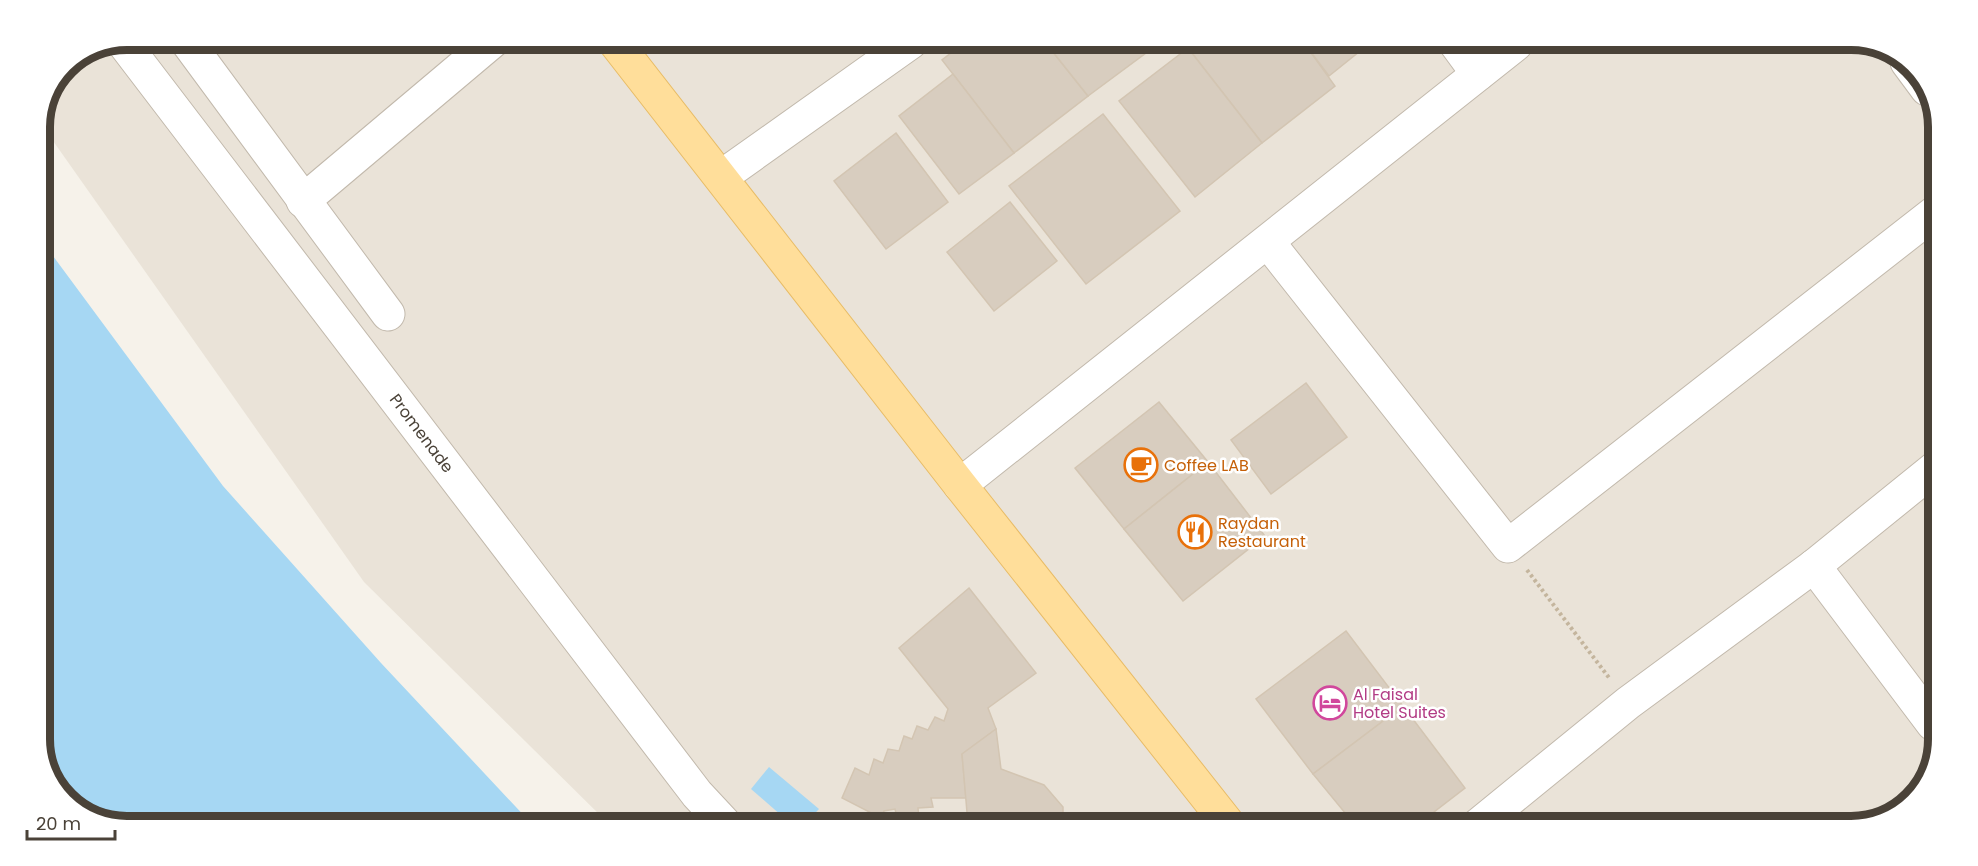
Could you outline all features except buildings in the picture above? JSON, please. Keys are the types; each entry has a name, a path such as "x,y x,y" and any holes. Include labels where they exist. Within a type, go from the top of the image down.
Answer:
{"main road":[{"path":"621,50 1222,816"}],"street":[{"name":"Promenade","path":"130,50 697,794 717,816"},
{"path":"192,50 388,314"},
{"path":"303,201 482,50"},
{"path":"721,177 900,50"},
{"path":"1460,50 1479,74"},
{"path":"960,485 1509,50"},
{"path":"1268,242 1508,546 1928,218"},
{"path":"1489,816 1628,703 1814,566 1928,474"},
{"path":"1814,566 1928,717"}],"path":[{"path":"1508,546 1628,703"}],"shaded area":[{"path":"126,50 1852,50 1881,55 1898,65 1913,80 1923,97 1928,121 1927,755 1923,769 1909,790 1894,804 1872,814 1862,816 601,816 364,582 50,137 51,111 62,84 84,62 97,55"}],"water":[{"path":"50,252 223,486 381,663 524,816 126,816 97,811 80,801 65,786 54,764 50,745"},
{"path":"769,767 819,809 812,816 782,816 751,789"}],"place":[{"name":"Coffee LAB","path":"1141,465"},
{"name":"Raydan Restaurant","path":"1195,532"},
{"name":"Al Faisal Hotel Suites","path":"1330,703"}]}
